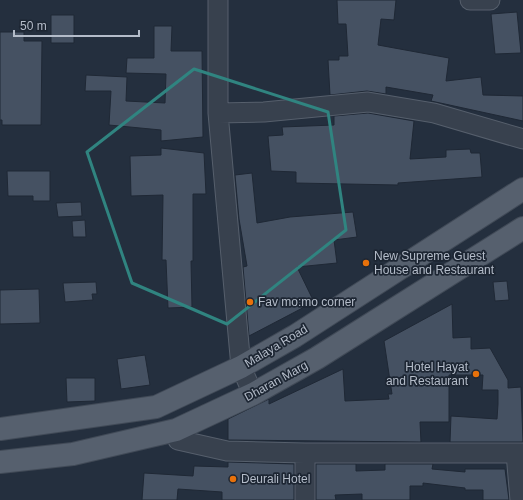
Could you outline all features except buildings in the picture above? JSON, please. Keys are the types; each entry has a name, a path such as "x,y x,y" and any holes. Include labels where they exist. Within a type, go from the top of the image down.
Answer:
{"main road":[{"name":"Malaya Road","path":"0,429 156,406 241,367 295,336 523,189"},
{"name":"Dharan Marg","path":"0,462 73,454 176,430 253,394 317,358 523,228"}],"street":[{"path":"218,0 218,113 241,367 253,394"},
{"path":"218,113 264,112 368,102 434,113 523,139"},
{"path":"176,430 178,440 227,451 305,453 520,453 520,500"},
{"path":"305,453 305,500"}],"highlighted area":[{"path":"194,69 328,112 346,230 227,324 132,283 87,152"}],"place":[{"name":"New Supreme Guest House and Restaurant","path":"366,263"},
{"name":"Fav mo:mo corner","path":"250,302"},
{"name":"Hotel Hayat and Restaurant","path":"476,374"},
{"name":"Deurali Hotel","path":"233,479"}]}
